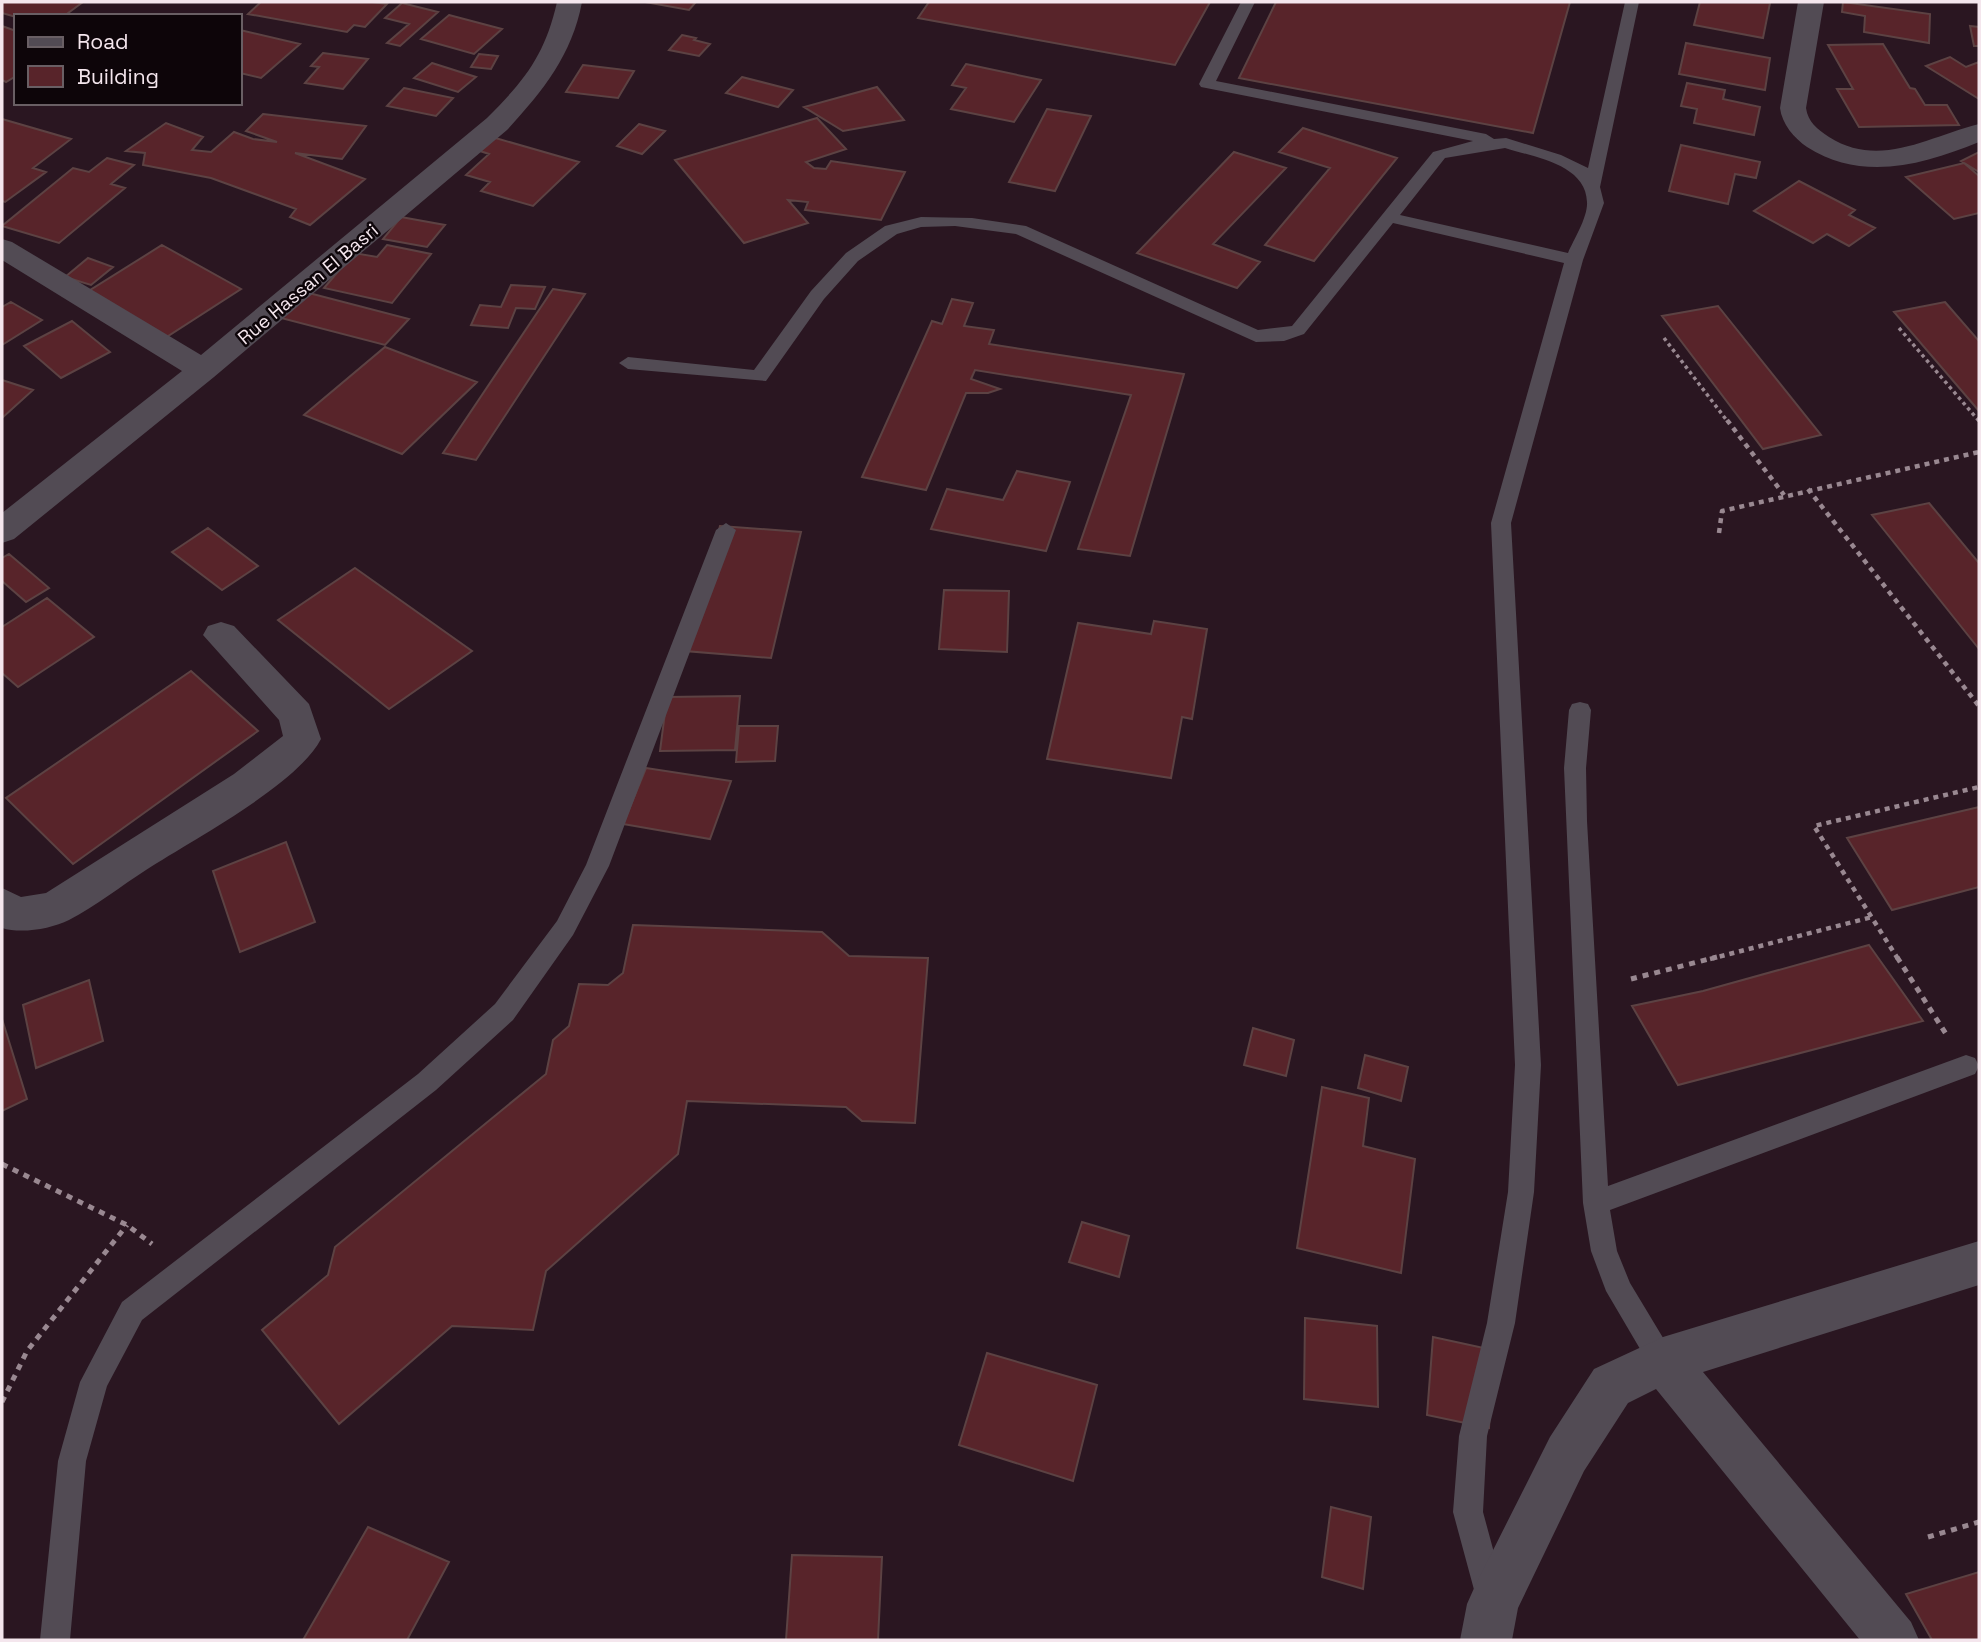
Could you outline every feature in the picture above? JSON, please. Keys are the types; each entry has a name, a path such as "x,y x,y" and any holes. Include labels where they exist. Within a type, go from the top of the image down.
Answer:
{"street":[{"name":"Rue Hassan El Basri","path":"2,531 203,370 497,124 546,70 560,39 569,2"},
{"path":"1811,2 1793,110 1801,129 1823,147 1858,158 1889,160 1927,154 1979,132"},
{"path":"2,248 203,370"},
{"path":"2,905 14,915 55,908 247,785 292,751 302,739 296,713 221,635"},
{"path":"1489,1622 1567,1454 1611,1386 1663,1362 1979,1263"},
{"path":"1663,1362 1893,1640"}],"lane":[{"path":"1248,2 1207,84 1506,143 1555,158 1582,170 1592,187 1596,203 1574,260 1501,523 1528,1065 1521,1192 1501,1323 1473,1436 1468,1512 1489,1622"},
{"path":"1592,187 1632,2"},
{"path":"628,363 759,377 835,274 863,246 894,229 942,222 978,222 1020,230 1256,336 1284,335 1298,330 1439,155 1474,146 1506,143"},
{"path":"1388,217 1574,260"},
{"path":"55,1640 72,1461 94,1382 132,1311 427,1082 504,1012 565,928 597,866 726,530"},
{"path":"1580,710 1575,768 1576,821 1596,1203 1604,1251 1620,1291 1663,1362"},
{"path":"1596,1203 1966,1066"}],"path":[{"path":"1899,328 1979,421"},
{"path":"1664,338 1784,495"},
{"path":"1719,533 1722,511 1808,489 1979,452"},
{"path":"1808,489 1979,706"},
{"path":"1966,1066 1814,826 1979,787"},
{"path":"1630,979 1872,917"},
{"path":"2,1164 127,1226 186,1269"},
{"path":"2,1402 27,1351 127,1226"},
{"path":"1928,1537 1979,1522"}],"building":[{"path":"2,2 83,2 67,14 14,14 14,16 2,13"},
{"path":"261,2 387,4 365,27 354,25 347,32 248,14"},
{"path":"645,2 696,2 689,10"},
{"path":"929,2 1210,2 1175,65 918,18"},
{"path":"1276,2 1570,2 1533,133 1239,78"},
{"path":"1700,2 1770,3 1763,38 1694,25"},
{"path":"1843,2 1930,14 1929,43 1864,32 1865,16 1842,12"},
{"path":"402,3 438,12 400,46 387,43 409,24 385,18"},
{"path":"449,15 502,29 474,54 421,39"},
{"path":"2,26 14,30 14,77 6,82 2,80"},
{"path":"1970,26 1979,27 1979,46 1974,46"},
{"path":"242,30 300,44 261,78 242,73"},
{"path":"682,35 710,44 699,56 669,50"},
{"path":"1686,43 1770,58 1765,90 1679,74"},
{"path":"1883,44 1910,88 1915,89 1925,105 1947,105 1959,125 1859,127 1837,89 1853,89 1828,45"},
{"path":"323,53 368,59 343,89 305,83 319,67 311,66"},
{"path":"479,54 498,56 491,69 471,67"},
{"path":"1950,57 1966,67 1979,62 1979,99 1926,66"},
{"path":"432,63 476,77 458,92 414,78"},
{"path":"966,64 1041,80 1014,122 951,109 966,88 952,85"},
{"path":"583,65 634,71 618,98 566,92"},
{"path":"742,77 793,90 778,107 726,93"},
{"path":"1687,83 1725,90 1723,99 1760,107 1754,135 1694,123 1697,109 1681,106"},
{"path":"877,87 904,120 843,131 804,107"},
{"path":"404,88 453,98 436,116 387,106"},
{"path":"1047,109 1091,116 1055,191 1009,182"},
{"path":"263,114 366,126 342,159 295,153 365,179 310,225 290,217 296,209 211,178 143,165 145,153 126,151 166,123 203,137 192,150 211,152 234,132 253,139 277,142 246,131"},
{"path":"817,118 846,149 806,162 814,168 826,169 831,161 905,172 881,220 805,210 808,202 788,200 808,223 744,243 675,160"},
{"path":"2,119 71,139 33,168 46,172 5,202 2,201"},
{"path":"639,124 665,131 642,154 617,146"},
{"path":"1303,128 1397,158 1314,261 1265,245 1330,168 1279,152"},
{"path":"492,137 579,162 533,206 481,191 490,182 466,175 489,154 477,150"},
{"path":"1681,145 1760,162 1756,178 1735,174 1728,204 1669,191"},
{"path":"1234,152 1286,168 1213,244 1260,262 1237,288 1137,253"},
{"path":"1979,152 1979,172 1961,161"},
{"path":"107,158 134,165 111,184 125,188 59,243 2,226 73,168 89,172"},
{"path":"1964,163 1979,176 1979,213 1954,219 1906,177"},
{"path":"1799,181 1855,210 1849,215 1875,228 1849,246 1827,234 1813,243 1754,211"},
{"path":"401,217 445,225 427,247 383,239"},
{"path":"162,245 241,289 165,338 87,292"},
{"path":"387,245 431,254 392,303 324,288 354,253 377,257"},
{"path":"88,258 113,267 91,285 65,277"},
{"path":"511,285 545,287 535,309 516,308 508,328 471,325 480,305 501,307"},
{"path":"553,289 585,294 476,460 443,453"},
{"path":"305,292 409,319 385,345 281,318"},
{"path":"952,299 973,303 964,326 994,330 989,344 1184,374 1130,556 1078,549 1131,395 975,370 971,379 1000,389 988,393 966,393 926,490 862,477 932,321 942,324"},
{"path":"11,302 42,320 2,345 2,307"},
{"path":"1945,302 1979,341 1979,411 1894,312"},
{"path":"1718,306 1821,435 1763,449 1662,316"},
{"path":"72,321 110,352 61,378 24,346"},
{"path":"385,347 477,382 402,454 304,415"},
{"path":"2,380 33,390 2,418"},
{"path":"1017,471 1070,482 1046,551 931,529 947,489 1003,500"},
{"path":"1929,503 1979,563 1979,649 1872,515"},
{"path":"720,526 801,532 771,658 685,651"},
{"path":"208,528 258,566 222,590 172,552"},
{"path":"9,554 49,588 26,602 2,581 2,558"},
{"path":"355,568 472,651 389,709 278,620"},
{"path":"944,590 1009,591 1007,652 939,649"},
{"path":"47,598 94,637 18,687 2,673 2,627"},
{"path":"1154,621 1207,629 1192,719 1182,717 1171,778 1047,759 1078,623 1151,634"},
{"path":"191,671 258,731 73,864 6,798"},
{"path":"740,696 735,750 660,751 667,697"},
{"path":"739,726 778,726 775,761 736,762"},
{"path":"646,768 731,781 710,839 623,824"},
{"path":"1979,807 1979,887 1892,910 1847,838"},
{"path":"286,842 315,922 240,952 213,871"},
{"path":"633,925 822,932 849,956 928,958 915,1123 862,1121 846,1107 687,1101 678,1154 546,1271 533,1330 452,1326 339,1424 262,1330 328,1275 335,1247 546,1074 553,1040 569,1026 579,984 608,985 623,973"},
{"path":"1869,945 1923,1021 1678,1085 1632,1006 1703,991"},
{"path":"89,980 103,1041 36,1068 23,1005"},
{"path":"2,1019 27,1099 2,1111"},
{"path":"1253,1028 1294,1040 1286,1076 1244,1065"},
{"path":"1365,1055 1408,1067 1401,1101 1358,1088"},
{"path":"1322,1087 1369,1098 1363,1146 1415,1159 1401,1273 1297,1248"},
{"path":"1082,1222 1129,1236 1119,1277 1069,1262"},
{"path":"1305,1318 1377,1326 1378,1407 1304,1399"},
{"path":"1433,1337 1493,1350 1489,1428 1427,1415"},
{"path":"987,1353 1097,1385 1073,1481 959,1445"},
{"path":"1331,1507 1371,1517 1363,1589 1322,1577"},
{"path":"368,1527 449,1562 407,1640 303,1640"},
{"path":"792,1555 882,1557 878,1640 786,1640"},
{"path":"1979,1572 1979,1640 1932,1640 1906,1594"}]}
